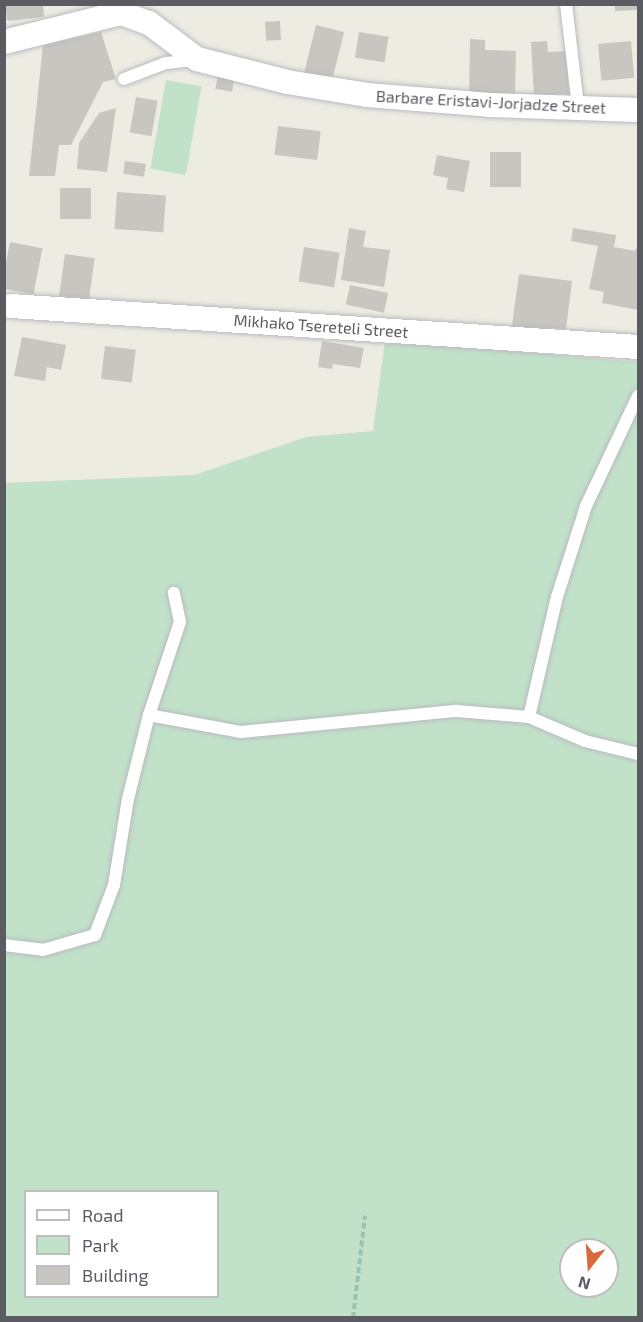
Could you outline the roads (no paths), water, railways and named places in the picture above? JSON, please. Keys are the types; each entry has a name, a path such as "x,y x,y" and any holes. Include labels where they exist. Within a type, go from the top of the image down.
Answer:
{"street":[{"name":"Barbare Eristavi-Jorjadze Street","path":"116,9 148,23 197,60 287,82 367,95 490,105 578,106 639,110"},
{"path":"4,42 116,9"},
{"name":"Mikhako Tsereteli Street","path":"8,307 639,348"}],"lane":[{"path":"566,4 578,106"},
{"path":"124,79 166,63 197,60"},
{"path":"529,717 557,597 586,506 639,396"},
{"path":"4,945 43,950 95,935 114,885 128,799 149,715 180,622 174,593"},
{"path":"149,715 241,732 457,711 529,717 585,741 639,754"}]}
